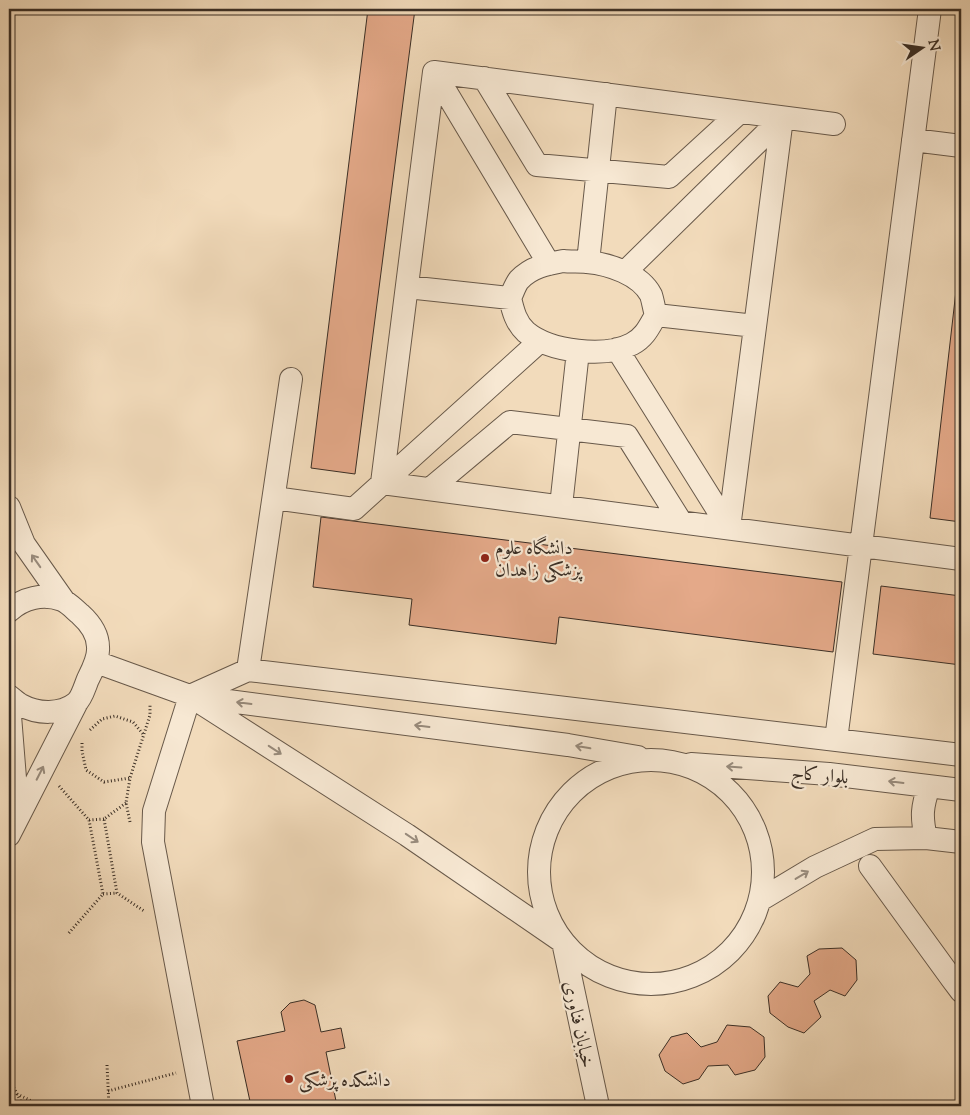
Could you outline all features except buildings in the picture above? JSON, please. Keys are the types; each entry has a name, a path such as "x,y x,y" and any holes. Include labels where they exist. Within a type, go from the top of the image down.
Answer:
{"street":[{"path":"836,740 930,9"},
{"path":"434,72 834,124"},
{"path":"434,72 549,264"},
{"path":"382,483 434,72"},
{"path":"484,78 537,165 669,177 740,112"},
{"path":"588,262 606,94"},
{"path":"625,272 782,118"},
{"path":"729,528 782,118"},
{"path":"913,140 961,146"},
{"path":"563,262 588,262 625,272 640,281 651,296 656,314 647,332 633,344 602,351 578,351 554,346 540,341 526,331 515,317 510,298 518,281 532,269 563,262"},
{"path":"407,287 510,298"},
{"path":"656,314 755,326"},
{"path":"274,498 354,509 540,341"},
{"path":"617,349 729,528"},
{"path":"561,506 578,351"},
{"path":"248,670 291,379"},
{"path":"430,489 510,422 626,436 681,522"},
{"path":"382,483 961,559"},
{"path":"9,507 24,544 64,601 91,626 97,636 99,648 96,662 77,702 13,826"},
{"path":"9,611 17,604 32,598 48,597 64,601"},
{"path":"96,662 190,696 568,745 648,759 678,762 701,771 722,785 740,804 753,825 761,849 763,875 760,900 750,926 734,948 713,967 688,979 661,984 633,984 607,976 582,962 563,942 547,916 539,885 540,854 549,824 566,798 589,777 618,764 648,759"},
{"path":"203,1106 153,842 154,811 190,696 248,670 961,755"},
{"path":"268,706 274,674"},
{"path":"9,696 20,705 34,711 49,712 64,709 77,702"},
{"path":"190,696 407,835 563,942"},
{"path":"9,703 13,826"},
{"name":"بلوار کاج","path":"678,762 829,774 961,790"},
{"path":"926,838 922,820 923,803 929,786"},
{"path":"760,900 815,867 876,839 926,838 961,842"},
{"path":"870,866 961,991"},
{"name":"خیابان فناوری","path":"563,942 598,1106"}],"path":[{"path":"132,831 126,803 130,778 150,715 150,699"},
{"path":"87,733 102,719 115,716 132,722 143,735"},
{"path":"83,737 82,751 86,770 104,782 130,778"},
{"path":"55,781 89,820 103,894"},
{"path":"89,820 104,819 126,803"},
{"path":"104,819 117,893"},
{"path":"68,934 103,894 117,893 149,915 147,906"},
{"path":"107,1065 109,1106"},
{"path":"108,1092 181,1071"},
{"path":"9,1078 23,1106"},
{"path":"17,1094 42,1106"}],"place":[{"name":"دانشگاه علوم پزشکی زاهدان","path":"485,558"},
{"name":"دانشکده پزشکی","path":"289,1079"}]}
